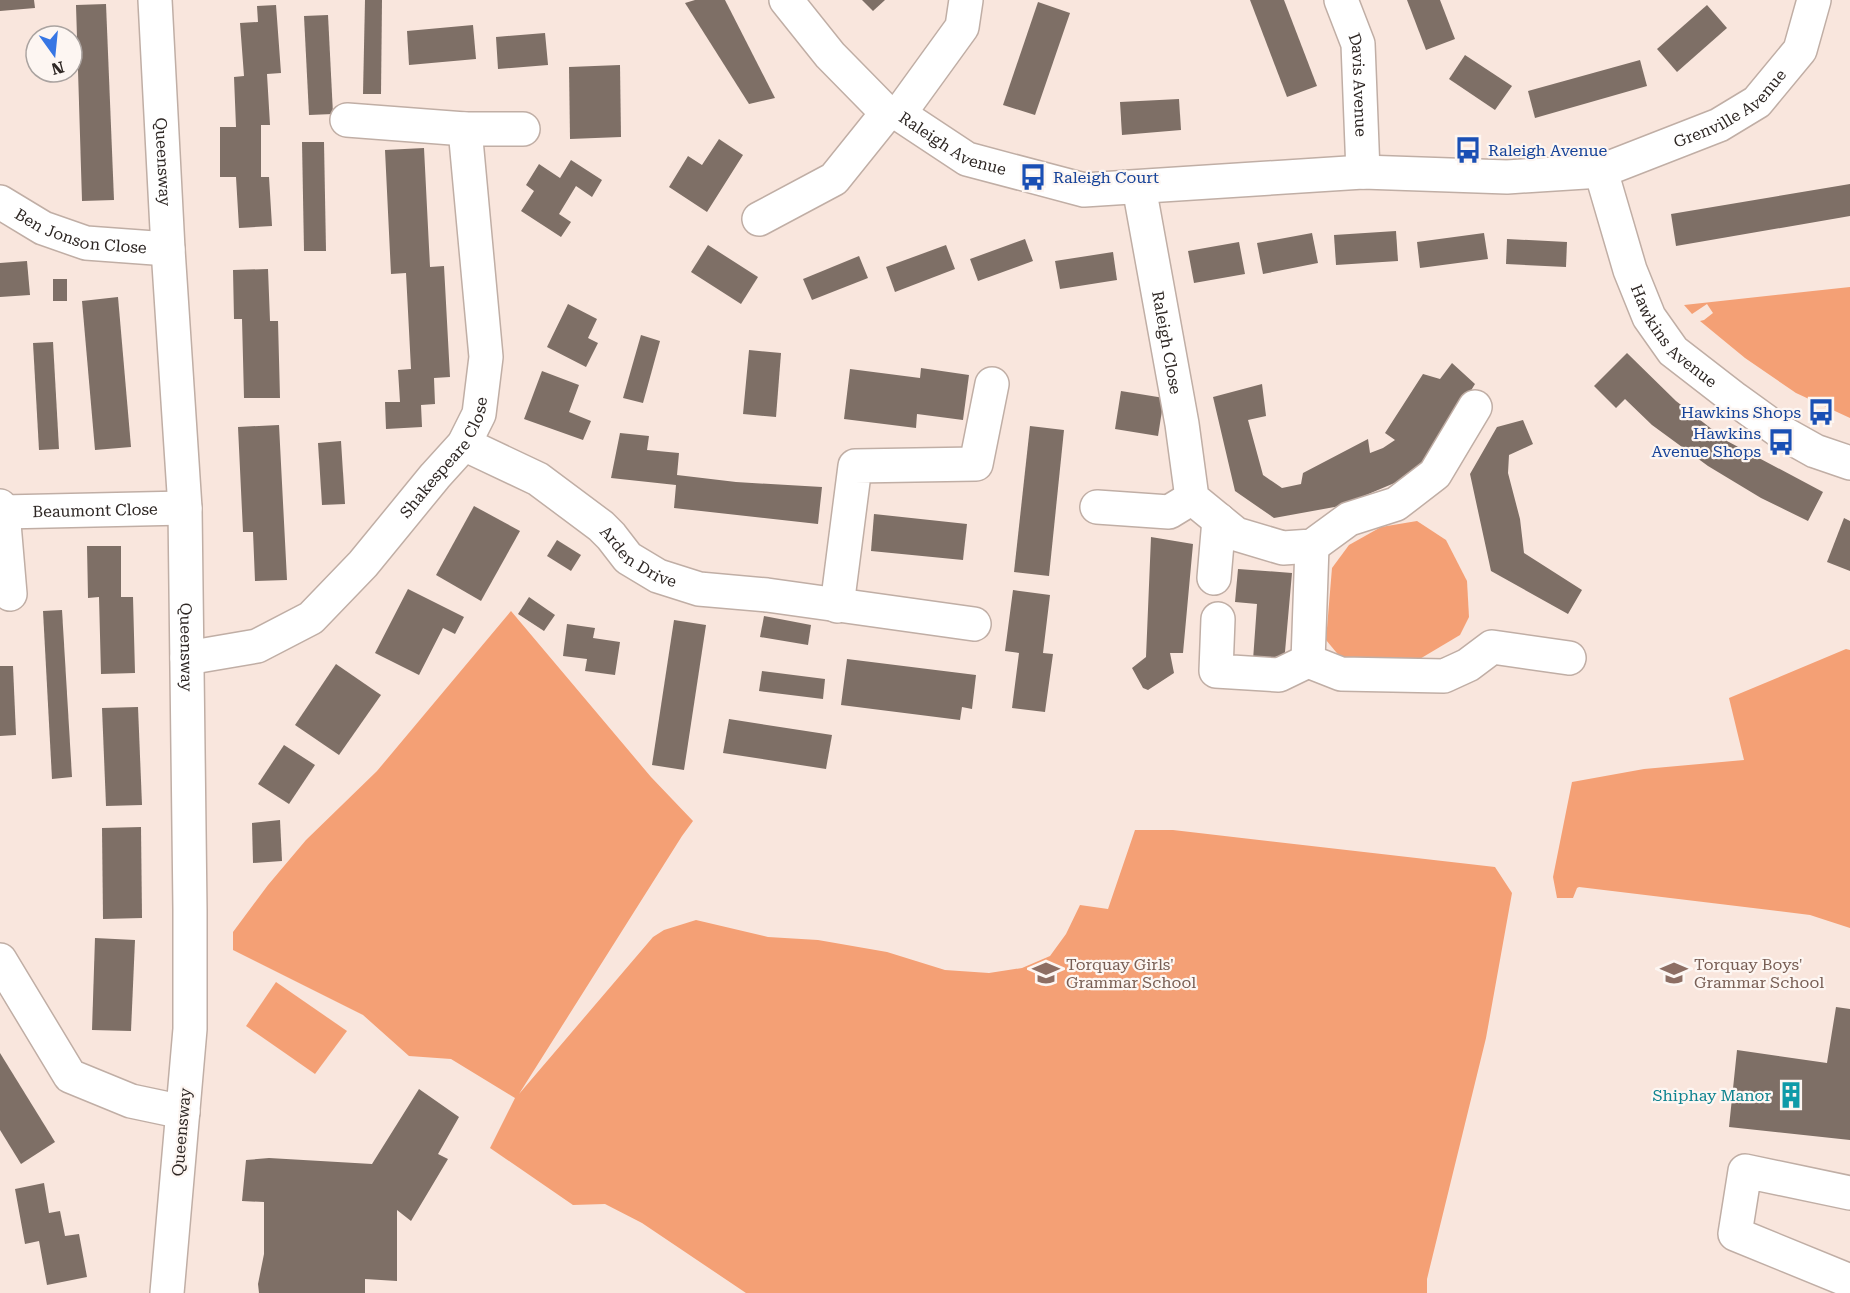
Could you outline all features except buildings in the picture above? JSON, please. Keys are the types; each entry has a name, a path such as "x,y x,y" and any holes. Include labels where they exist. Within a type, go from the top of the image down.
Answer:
{"street":[{"name":"Queensway","path":"155,0 185,508 188,658 190,1029 167,1293"},
{"name":"Raleigh Avenue","path":"786,0 830,55 893,113 967,159 1084,190 1363,172 1507,177 1601,171"},
{"path":"759,219 834,179 893,113 962,27 966,0"},
{"name":"Davis Avenue","path":"1341,0 1358,44 1363,172"},
{"name":"Grenville Avenue","path":"1601,171 1719,125 1757,102 1800,50 1814,0"},
{"path":"347,120 465,129 523,129"},
{"name":"Shakespeare Close","path":"188,658 257,646 311,618 363,564 464,444 479,414 486,357 465,129"},
{"name":"Hawkins Avenue","path":"1601,171 1634,280 1649,317 1673,351 1781,432 1815,451 1850,463"},
{"name":"Raleigh Close","path":"1139,187 1182,424 1192,498"},
{"name":"Ben Jonson Close","path":"0,202 43,228 86,243 168,249"},
{"path":"837,606 855,466 976,464 992,384"},
{"path":"1097,507 1169,512 1192,498 1236,534 1283,548 1312,546 1349,519 1395,504 1435,474 1475,407"},
{"name":"Arden Drive","path":"464,444 538,478 601,526 627,558 658,576 699,589 767,595 974,624"},
{"name":"Beaumont Close","path":"10,594 2,509 185,508"},
{"path":"1214,579 1219,520"},
{"path":"1308,662 1312,546"},
{"path":"1218,619 1216,671 1279,675 1308,662 1341,674 1444,676 1468,665 1492,647 1569,658"},
{"path":"0,960 70,1076 131,1101 183,1112"},
{"path":"1850,1193 1745,1171 1735,1234 1850,1281"}],"shaded area":[{"path":"1850,287 1850,418 1796,393 1745,358 1700,321 1713,313 1707,304 1692,314 1684,305"},
{"path":"1417,521 1446,540 1467,581 1469,617 1460,635 1418,660 1341,658 1326,640 1332,568 1349,545 1381,527"},
{"name":"Torquay Girls' Grammar School","path":"511,611 651,777 693,821 519,1094 653,937 664,930 696,920 768,937 818,940 887,952 945,970 989,973 1022,968 1050,956 1066,934 1080,905 1108,909 1135,830 1173,830 1495,867 1512,893 1486,1038 1427,1279 1427,1293 746,1293 642,1223 605,1204 573,1205 490,1148 515,1098 451,1059 409,1056 363,1015 233,950 233,932 306,840 377,771"},
{"path":"1846,649 1850,650 1850,928 1810,915 1579,887 1573,898 1557,898 1553,877 1572,782 1644,769 1744,760 1729,698"},
{"path":"276,982 347,1031 315,1074 246,1026"}],"place":[{"name":"Raleigh Avenue","path":"1468,150"},
{"name":"Raleigh Court","path":"1033,177"},
{"name":"Hawkins Shops","path":"1821,412"},
{"name":"Hawkins Avenue Shops","path":"1781,442"},
{"name":"Torquay Girls' Grammar School","path":"1046,973"},
{"name":"Torquay Boys' Grammar School","path":"1674,973"},
{"name":"Shiphay Manor","path":"1791,1095"}]}
